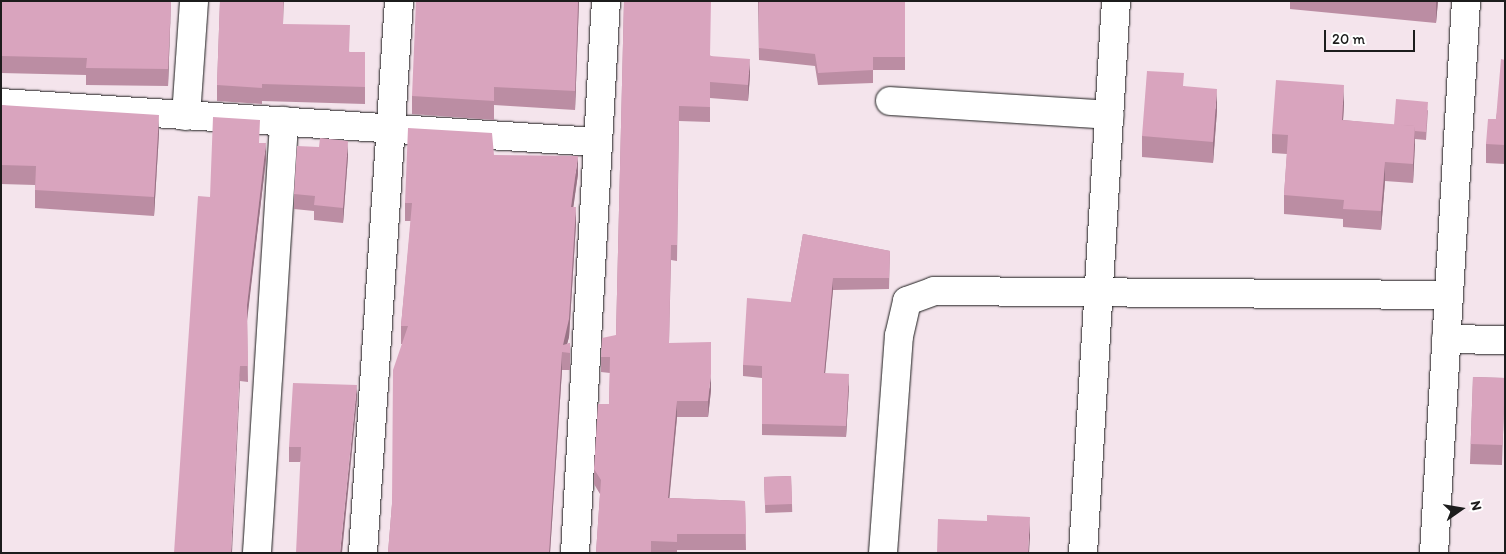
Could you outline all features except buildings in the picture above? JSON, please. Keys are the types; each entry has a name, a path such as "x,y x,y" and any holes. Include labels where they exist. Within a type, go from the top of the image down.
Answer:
{"street":[{"path":"186,116 194,1"},
{"path":"363,553 399,1"},
{"path":"575,553 596,142 606,1"},
{"path":"1083,553 1096,291 1110,115 1116,1"},
{"path":"1434,553 1466,1"},
{"path":"890,101 1110,115"},
{"path":"1,102 186,116 390,126 596,142"},
{"path":"257,553 284,121"},
{"path":"883,553 899,336 907,301 934,291 1449,294"},
{"path":"1446,339 1505,340"}]}
